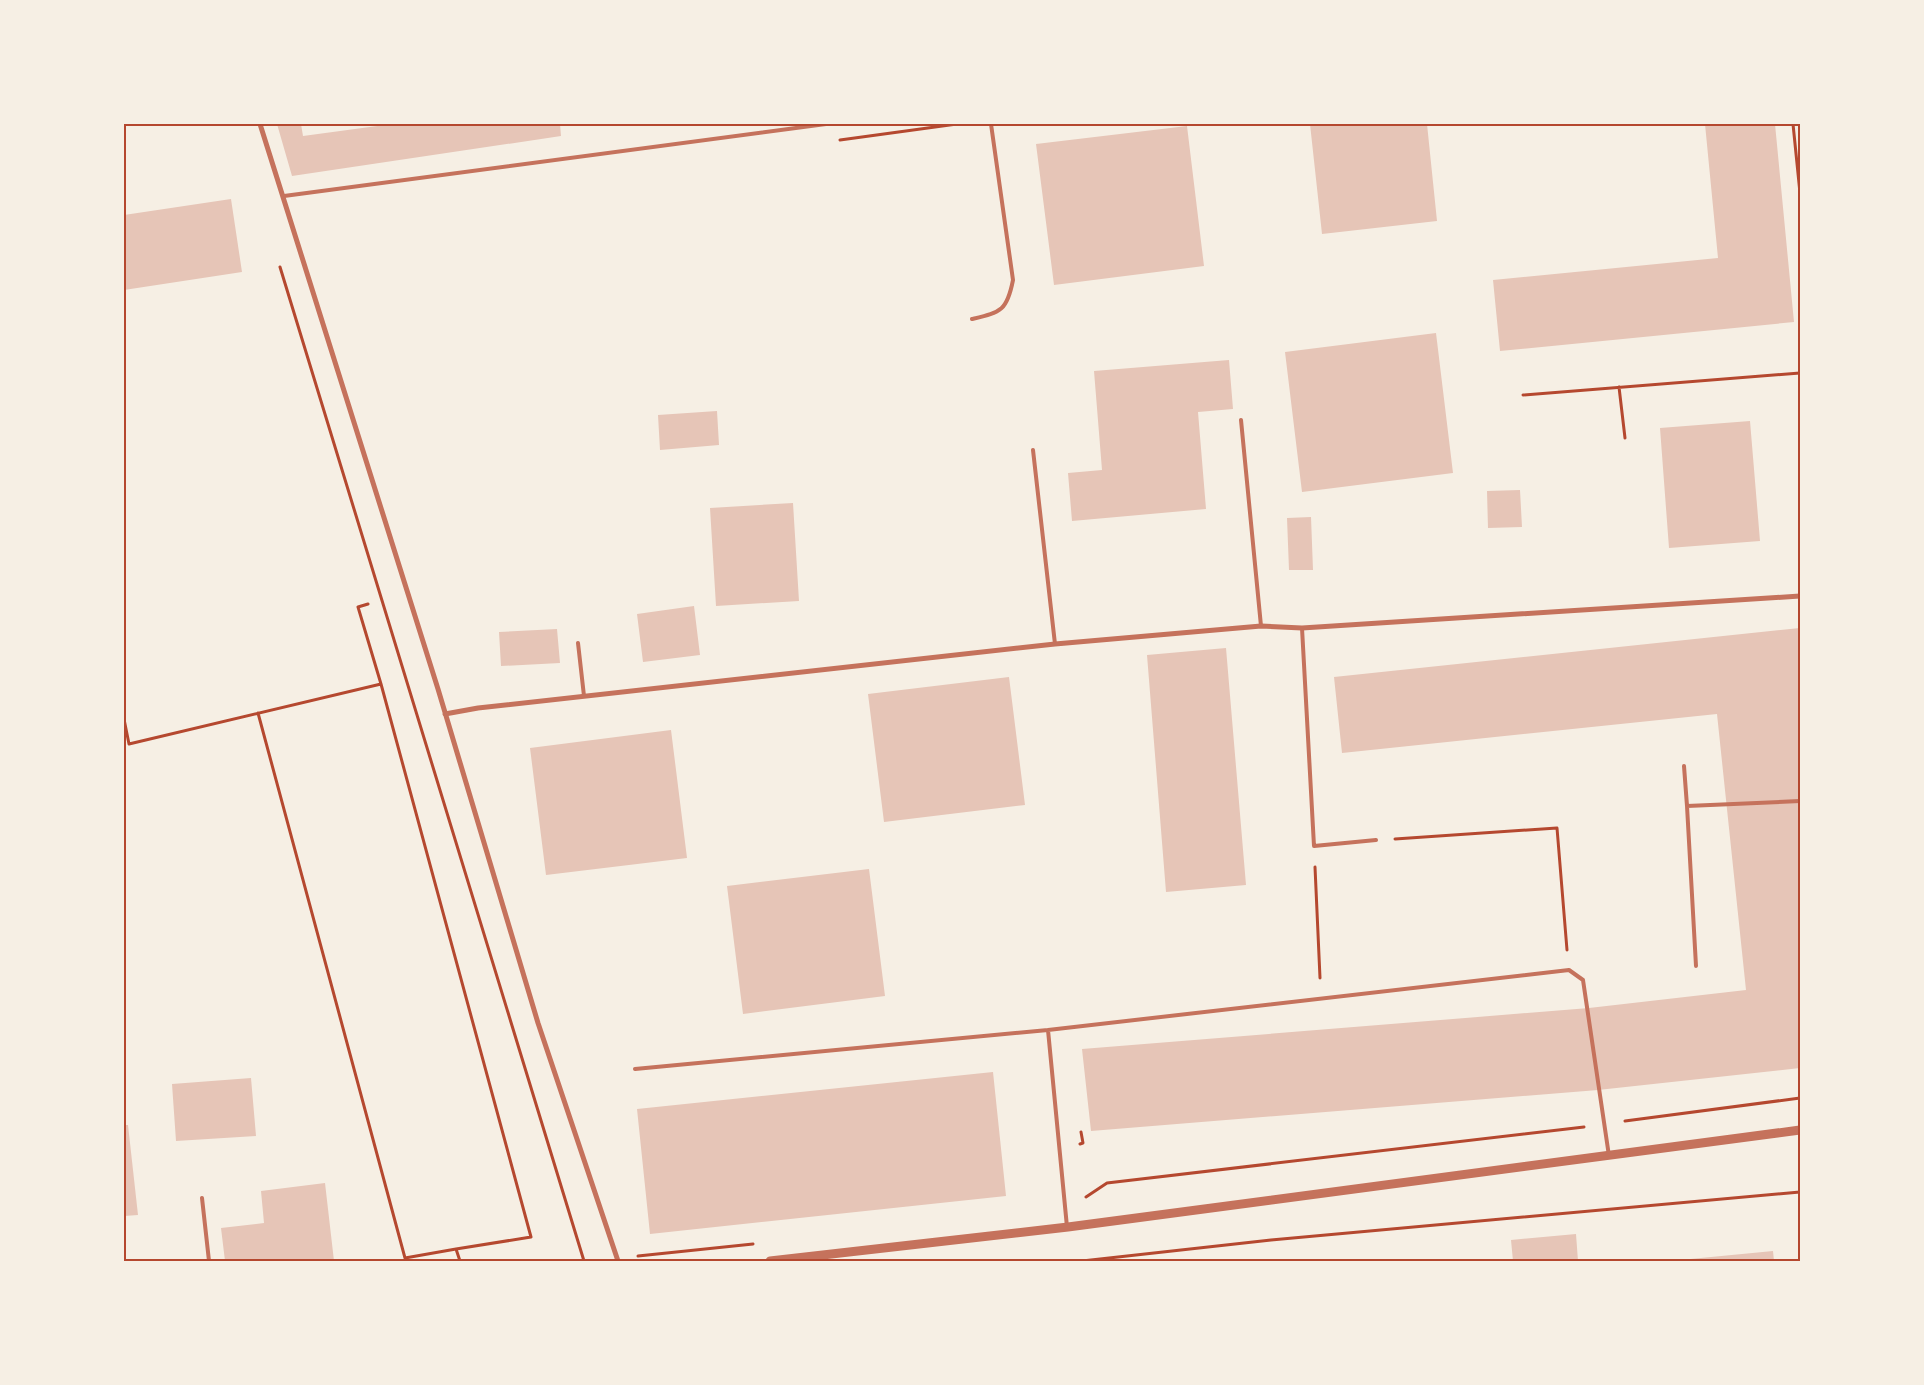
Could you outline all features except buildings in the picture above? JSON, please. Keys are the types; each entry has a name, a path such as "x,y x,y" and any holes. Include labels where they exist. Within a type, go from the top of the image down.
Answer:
{"street":[{"path":"260,124 445,714 538,1023 617,1260"},
{"path":"445,714 478,708 1055,644 1260,626 1302,628 1800,596"},
{"path":"770,1261 1068,1227 1800,1130"}],"lane":[{"path":"284,196 826,124"},
{"path":"972,319 999,313 1009,300 1013,280 991,124"},
{"path":"1241,420 1260,626"},
{"path":"1033,450 1055,644"},
{"path":"1302,628 1314,846 1376,840"},
{"path":"578,643 584,696"},
{"path":"1684,766 1696,966"},
{"path":"1687,806 1800,801"},
{"path":"634,1069 1048,1030 1569,970 1583,980 1609,1156"},
{"path":"1048,1030 1061,1154 1064,1212 1068,1227"},
{"path":"202,1198 209,1261"}],"path":[{"path":"1794,124 1800,193"},
{"path":"278,259 584,1261"},
{"path":"1523,395 1800,373"},
{"path":"1619,387 1625,438"},
{"path":"258,713 405,1258 531,1237 381,684 358,607 368,604"},
{"path":"124,719 129,744 381,684"},
{"path":"1376,840 1557,828 1569,970"},
{"path":"1314,846 1321,999"},
{"path":"1064,1212 1107,1183 1603,1124 1800,1098"},
{"path":"1061,1154 1082,1143 1080,1124"},
{"path":"1082,1261 1281,1239 1800,1192"},
{"path":"617,1260 756,1244"},
{"path":"456,1249 460,1261"}]}
